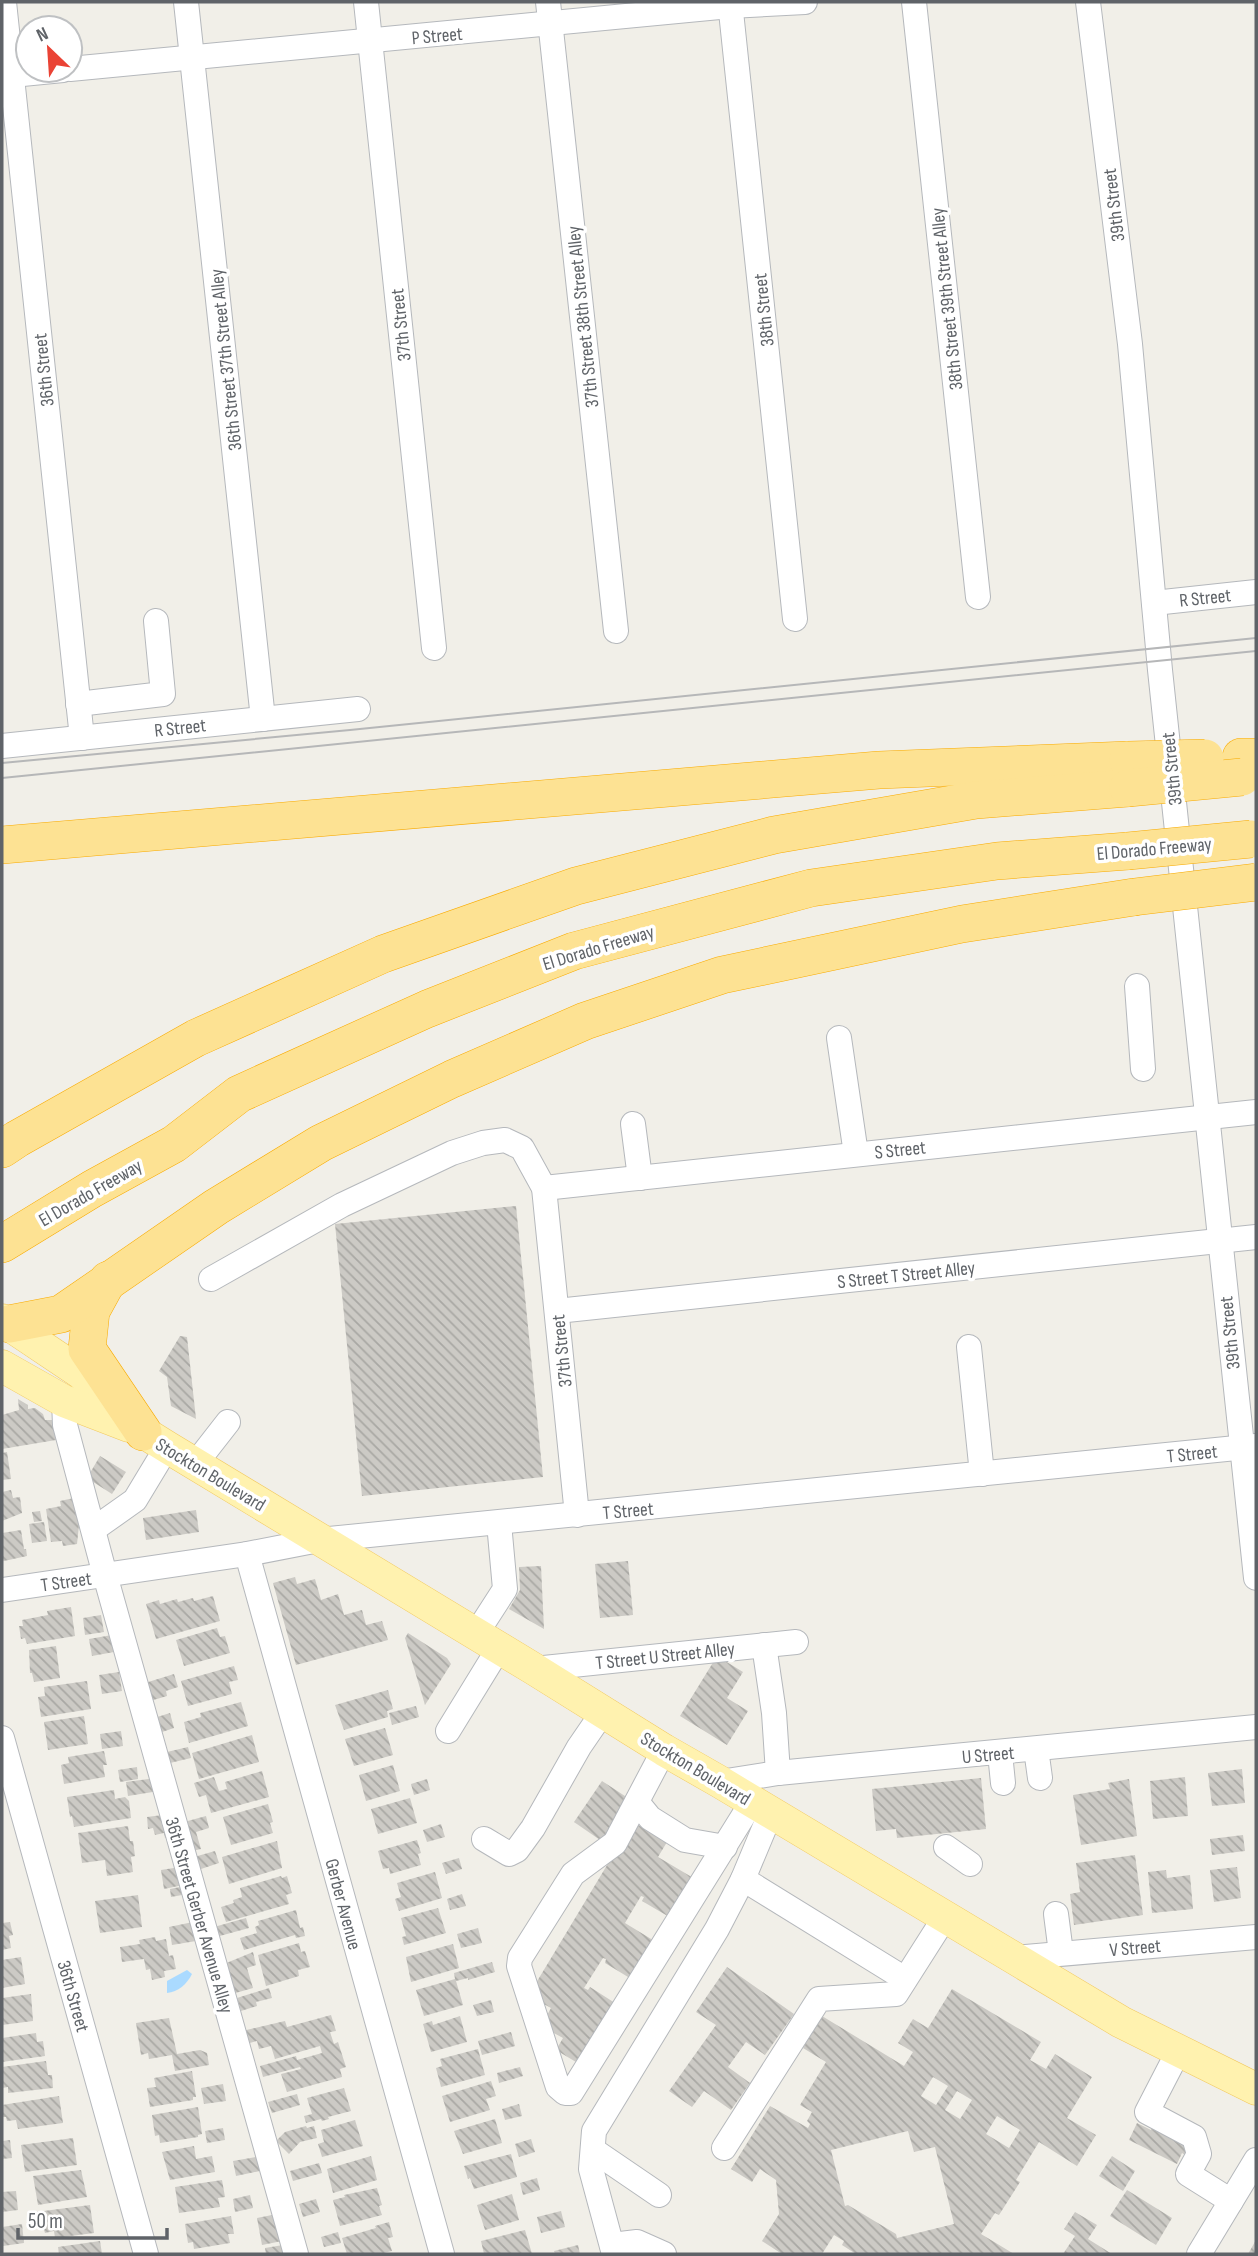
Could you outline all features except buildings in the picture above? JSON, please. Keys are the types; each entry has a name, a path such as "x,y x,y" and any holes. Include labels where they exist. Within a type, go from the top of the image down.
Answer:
{"highway":[{"path":"2,845 879,769 1128,774 1249,767"},
{"path":"2,1149 196,1038 383,954 576,886 774,835 1128,774"},
{"name":"El Dorado Freeway","path":"2,1244 92,1189 174,1144 239,1094 427,1009 574,951 811,888 998,861 1254,839"},
{"path":"4,1323 61,1314 216,1207 321,1143 452,1079 585,1021 722,975 962,924 1134,897 1256,882"},
{"path":"108,1280 91,1311 86,1349 155,1440"}],"main road":[{"name":"Stockton Boulevard","path":"4,1323 81,1373 155,1440"},
{"name":"Stockton Boulevard","path":"2,1366 64,1401 155,1440 664,1750 1121,2022 1256,2089"}],"street":[{"name":"36th Street","path":"4,2 7,75 82,738"},
{"name":"36th Street 37th Street Alley","path":"186,2 263,719"},
{"name":"37th Street","path":"366,2 434,648"},
{"name":"P Street","path":"84,68 370,40 549,13 805,2"},
{"name":"38th Street 39th Street Alley","path":"914,2 978,597"},
{"name":"39th Street","path":"1088,2 1130,344 1154,603 1209,1117 1219,1241 1249,1447 1256,1578"},
{"name":"38th Street","path":"730,4 795,619"},
{"name":"37th Street 38th Street Alley","path":"549,13 616,631"},
{"name":"R Street","path":"1154,603 1256,592"},
{"path":"78,704 163,694 156,621"},
{"name":"R Street","path":"2,746 358,709"},
{"path":"1137,986 1143,1069"},
{"path":"839,1038 856,1154"},
{"name":"S Street","path":"544,1188 1256,1112"},
{"path":"633,1124 640,1178"},
{"path":"211,1279 342,1205 452,1153 483,1143 505,1140 522,1147 544,1188"},
{"name":"37th Street","path":"544,1188 577,1515"},
{"name":"S Street T Street Alley","path":"556,1311 1256,1237"},
{"path":"969,1347 982,1474"},
{"name":"36th Street Gerber Avenue Alley","path":"64,1401 65,1425 104,1575 296,2254"},
{"path":"196,1464 228,1422"},
{"path":"94,1529 135,1500 155,1440"},
{"name":"T Street","path":"2,1590 247,1554 319,1540 1249,1447"},
{"path":"449,1731 488,1641 505,1589 499,1523"},
{"name":"Gerber Avenue","path":"247,1554 442,2254"},
{"name":"T Street U Street Alley","path":"534,1669 796,1642"},
{"path":"764,1646 774,1713 778,1773"},
{"path":"484,1839 509,1854 517,1850 603,1712"},
{"name":"U Street","path":"720,1782 778,1773 1256,1727"},
{"name":"36th Street","path":"2,1738 146,2254"},
{"path":"1037,1749 1040,1778"},
{"path":"664,1750 615,1843 573,1874 520,1958 519,1966 558,2087 565,2093 571,2093 725,1847 762,1807"},
{"path":"1000,1753 1003,1783"},
{"path":"637,1802 650,1818 685,1840 725,1847"},
{"path":"664,2254 637,2242 613,2249 591,2169 594,2131 717,1929 743,1879 762,1807"},
{"path":"946,1847 971,1864"},
{"path":"743,1879 905,1979"},
{"path":"1056,1914 1061,1953"},
{"path":"724,2148 819,1999 896,1994 946,1917"},
{"name":"V Street","path":"1014,1958 1256,1937"},
{"path":"1179,2050 1147,2112 1194,2137 1199,2154 1188,2174 1231,2201"},
{"path":"593,2150 659,2195"},
{"path":"1199,2254 1256,2160"}],"water":[{"path":"187,1970 192,1974 188,1981 167,1993 167,1981"}],"tram line":[{"path":"2,763 1256,638"},
{"path":"2,778 1256,651"}]}
